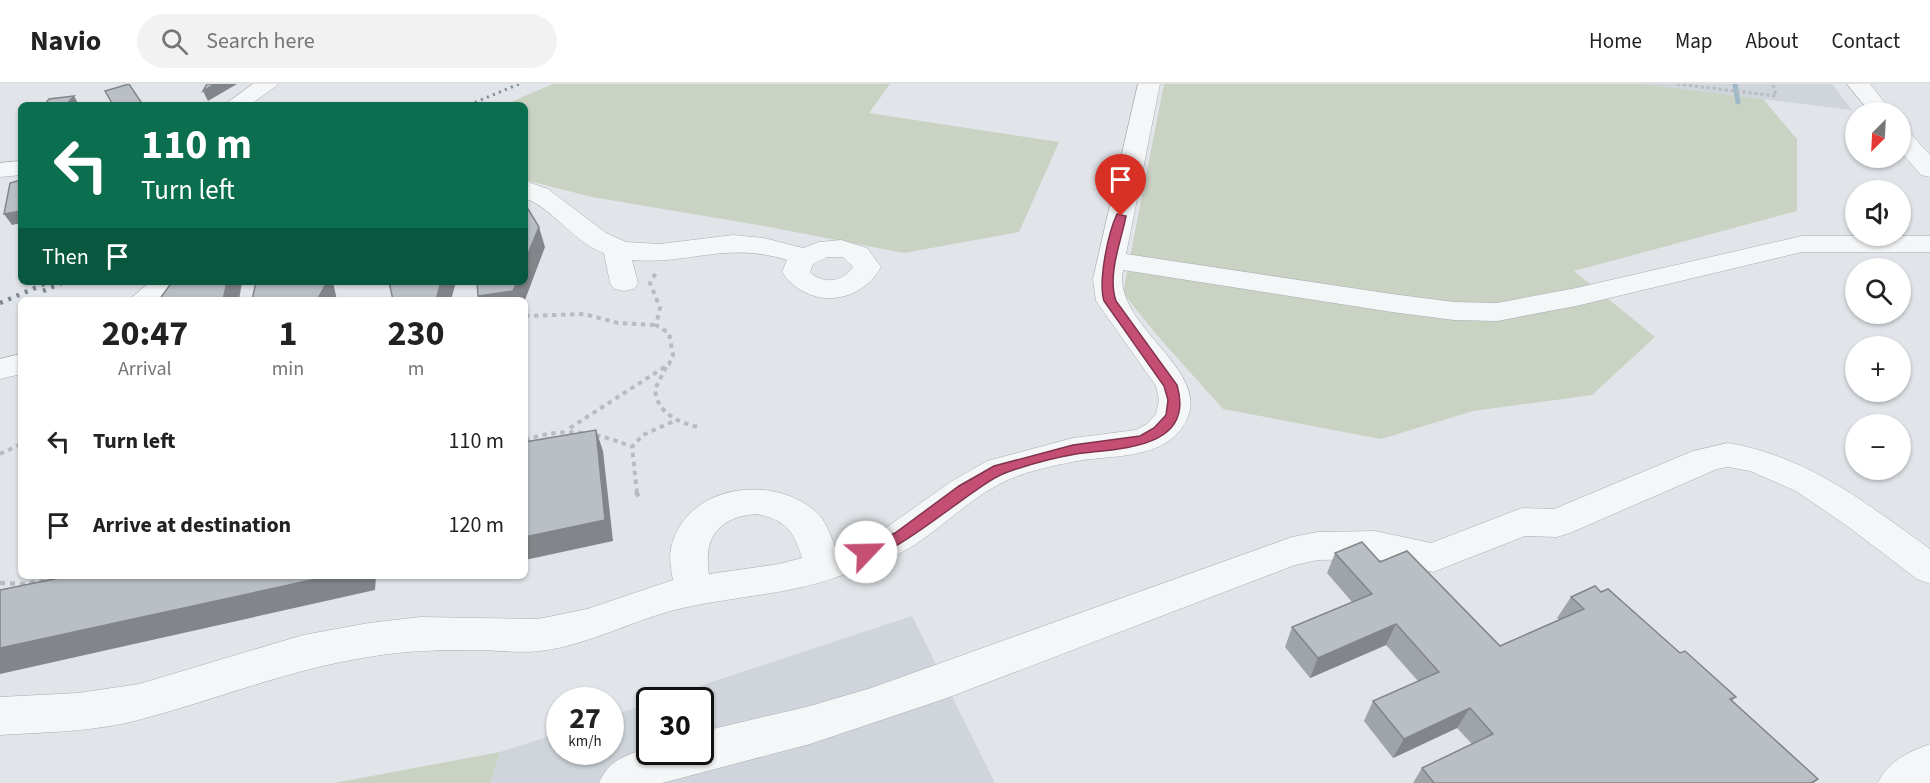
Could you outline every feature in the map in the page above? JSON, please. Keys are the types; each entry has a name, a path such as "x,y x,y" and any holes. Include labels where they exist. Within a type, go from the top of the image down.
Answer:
{"street":[{"path":"240,102 268,84"},
{"path":"0,716 78,712 139,702 303,652 369,640 420,633 538,635 587,626 693,591 779,579 823,567 900,537 964,490 999,470 1073,450 1143,441 1159,432 1173,417 1175,400 1171,385 1110,301 1107,279 1149,84"},
{"path":"1858,84 1873,102"},
{"path":"1911,148 1930,170"},
{"path":"0,170 18,168"},
{"path":"528,190 553,201 606,245 616,248 641,253 723,243 743,243 780,249 804,257"},
{"path":"1112,260 1392,303 1497,312 1576,297 1802,244 1877,242 1930,244"},
{"path":"616,248 624,283"},
{"path":"147,297 164,285"},
{"path":"0,369 18,365"},
{"path":"621,783 627,776 665,762 810,725 917,692 1292,551 1318,546 1375,545 1433,558 1522,522 1557,523 1705,460 1726,455 1753,459 1805,480 1930,569"},
{"path":"693,591 688,548 693,535 703,520 716,510 732,503 749,500 768,503 791,511 805,522 823,567"},
{"path":"1873,528 1930,542"},
{"path":"1900,783 1930,764"}],"path":[{"path":"1677,84 1776,96 1773,84"},
{"path":"656,325 661,310 660,301 649,284 650,279 660,269"},
{"path":"528,316 584,314 618,323 656,325 669,333 673,355 657,381 655,392 658,405 674,421 698,428"},
{"path":"528,439 570,428 669,364"},
{"path":"639,497 635,490 632,447 643,435 674,421"},
{"path":"570,428 603,435 632,447"},
{"path":"0,454 18,445"},
{"path":"14,589 49,579"},
{"path":"0,583 27,584"}],"shaded area":[{"path":"1641,84 1832,84 1846,102 1845,109"},
{"path":"912,616 995,783 490,783 500,752 546,737 546,765 624,765 624,712 636,707 636,765 714,765 714,687 696,687"}],"green space":[{"path":"553,84 890,84 869,113 1059,142 1019,232 904,253 764,226 592,197 528,181 528,102 511,102"},
{"path":"1164,84 1642,84 1763,99 1797,139 1797,211 1574,271 1655,337 1592,395 1473,411 1381,439 1223,409 1123,293"},
{"path":"500,752 490,783 334,783"}],"building":[{"path":"129,84 141,102 111,102 105,91"},
{"path":"207,84 215,84 203,91"},
{"path":"74,96 69,102 46,102 49,99"},
{"path":"18,181 18,212 4,214 10,183"},
{"path":"528,209 539,227 528,254"},
{"path":"170,285 226,285 224,297 161,297"},
{"path":"255,285 325,285 319,297 253,297"},
{"path":"390,285 440,285 437,297 392,297"},
{"path":"477,285 516,285 513,291 478,296"},
{"path":"596,430 605,520 528,536 528,441"},
{"path":"1362,542 1380,562 1407,551 1500,646 1584,609 1571,597 1595,586 1601,592 1608,589 1680,653 1685,651 1736,697 1730,699 1818,779 1811,783 1434,783 1422,768 1493,734 1470,708 1404,739 1373,701 1439,672 1396,624 1318,658 1292,627 1372,594 1335,553"},
{"path":"54,579 316,579 0,648 0,590"}],"waterway":[{"path":"1735,84 1738,102"}],"railway":[{"path":"476,102 519,84"},
{"path":"0,303 42,285"},
{"path":"43,291 57,285"}],"route":[{"path":"866,552 900,537 934,515 964,490 999,470 1036,458 1073,450 1143,441 1159,432 1173,417 1175,400 1171,385 1110,301 1107,292 1107,279 1121,216"}]}
